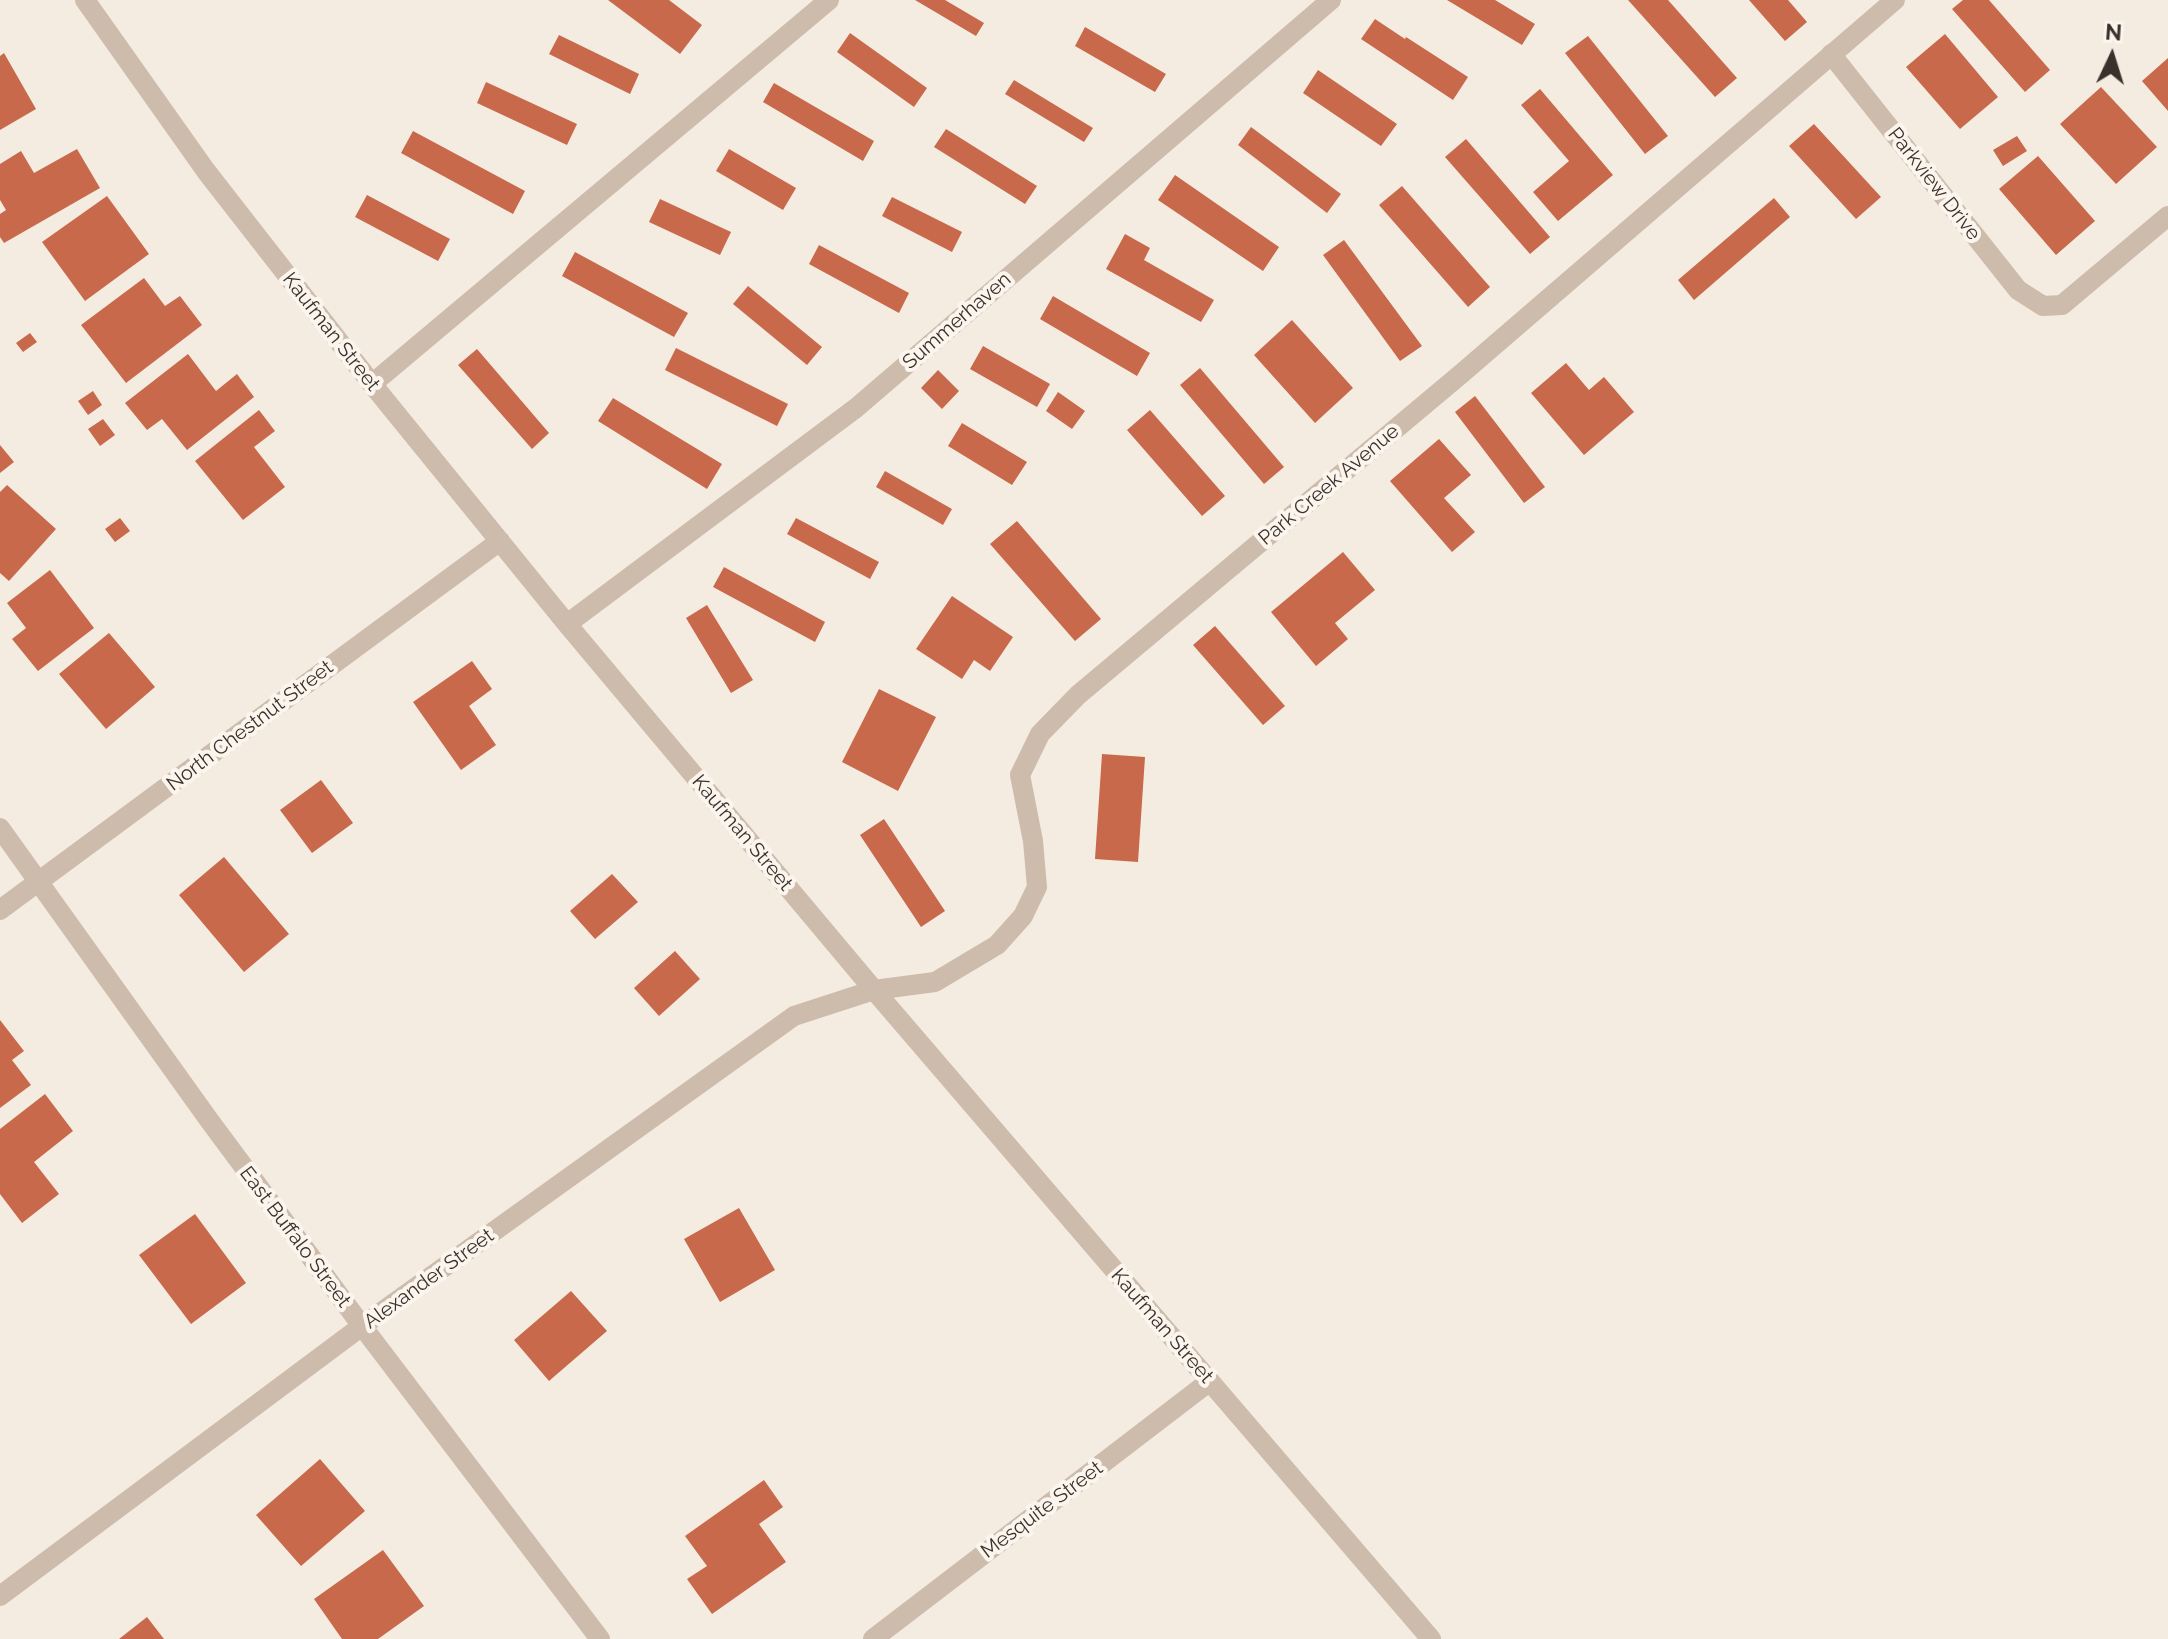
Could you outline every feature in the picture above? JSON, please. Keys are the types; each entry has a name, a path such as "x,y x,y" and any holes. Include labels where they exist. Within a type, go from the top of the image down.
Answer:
{"street":[{"name":"Kaufman Street","path":"85,0 206,171 372,384 567,624 874,990 1431,1639"},
{"path":"372,384 829,0"},
{"name":"Summerhaven","path":"567,624 856,408 1331,0"},
{"name":"Park Creek Avenue","path":"874,990 935,982 997,945 1023,916 1037,887 1033,841 1020,775 1040,734 1078,695 1461,374 1895,0"},
{"name":"Parkview Drive","path":"1831,54 2018,290 2043,306 2062,305 2168,216"},
{"name":"North Chestnut Street","path":"0,910 500,541"},
{"name":"East Buffalo Street","path":"0,828 209,1120 600,1639"},
{"name":"Alexander Street","path":"0,1596 362,1326 794,1016 874,990"},
{"name":"Mesquite Street","path":"873,1639 1210,1381"}],"building":[{"path":"608,0 669,0 702,25 680,54"},
{"path":"915,0 945,0 984,23 976,36"},
{"path":"1447,0 1495,0 1535,24 1522,45"},
{"path":"1628,0 1668,0 1737,78 1715,97"},
{"path":"1749,0 1788,0 1807,22 1785,41"},
{"path":"1963,0 1989,0 2050,70 2025,92 1952,9"},
{"path":"1375,19 1468,77 1453,100 1361,39"},
{"path":"1085,27 1166,74 1155,92 1075,46"},
{"path":"850,33 927,88 914,107 837,52"},
{"path":"1945,34 1998,97 1960,129 1906,67"},
{"path":"559,35 639,74 630,94 549,54"},
{"path":"1588,36 1668,136 1645,154 1565,53"},
{"path":"4,53 36,109 0,130 0,56"},
{"path":"2168,58 2168,111 2142,81"},
{"path":"1318,70 1397,124 1381,146 1303,93"},
{"path":"1014,80 1093,128 1084,142 1005,94"},
{"path":"486,82 577,124 567,145 477,103"},
{"path":"774,83 874,141 863,161 763,102"},
{"path":"2101,87 2157,147 2116,184 2060,124"},
{"path":"1540,89 1613,175 1558,221 1533,192 1569,161 1521,105"},
{"path":"1814,124 1881,197 1856,219 1789,146"},
{"path":"1251,127 1341,194 1327,213 1238,145"},
{"path":"946,129 1037,186 1025,204 934,147"},
{"path":"413,131 525,191 513,214 401,153"},
{"path":"2017,136 2027,151 2003,166 1993,150"},
{"path":"1466,139 1550,237 1530,254 1445,157"},
{"path":"77,149 100,188 4,243 0,237 0,214 6,210 0,200 0,164 21,151 34,173"},
{"path":"729,149 796,188 783,210 716,171"},
{"path":"2038,156 2095,221 2056,255 1999,189"},
{"path":"1175,175 1279,247 1263,271 1158,200"},
{"path":"1402,186 1490,287 1468,307 1379,205"},
{"path":"367,195 450,239 438,261 355,217"},
{"path":"107,196 149,254 85,301 42,242"},
{"path":"892,197 962,232 952,252 882,216"},
{"path":"1774,198 1790,217 1694,300 1678,280"},
{"path":"660,199 731,232 720,255 649,222"},
{"path":"1125,234 1150,248 1144,260 1214,300 1201,322 1106,269"},
{"path":"1344,240 1422,346 1400,361 1323,255"},
{"path":"819,245 909,293 899,313 809,264"},
{"path":"575,252 688,313 674,337 562,276"},
{"path":"144,278 165,306 180,296 202,325 126,383 81,325"},
{"path":"748,286 822,347 807,365 733,304"},
{"path":"1053,296 1150,353 1137,376 1040,319"},
{"path":"1292,320 1353,388 1315,423 1254,355"},
{"path":"30,333 37,342 23,352 16,343"},
{"path":"983,346 1050,384 1037,407 970,369"},
{"path":"676,348 788,404 777,426 665,370"},
{"path":"477,349 549,433 532,449 458,365"},
{"path":"188,354 216,391 237,374 254,397 187,450 162,419 147,430 125,403"},
{"path":"1566,363 1589,390 1604,377 1634,412 1584,455 1531,393"},
{"path":"1200,368 1284,467 1264,484 1180,385"},
{"path":"938,370 959,391 942,409 921,388"},
{"path":"93,391 102,405 88,415 78,401"},
{"path":"1058,392 1085,411 1072,429 1046,411"},
{"path":"1475,396 1545,487 1524,503 1455,412"},
{"path":"613,398 722,464 707,489 598,421"},
{"path":"259,410 275,431 254,447 285,487 243,520 195,461"},
{"path":"1150,410 1225,496 1202,516 1127,430"},
{"path":"103,419 115,435 100,446 88,429"},
{"path":"962,423 1027,462 1012,485 948,446"},
{"path":"1439,439 1471,475 1444,498 1475,532 1452,552 1390,481"},
{"path":"0,445 14,462 0,473"},
{"path":"885,471 952,509 943,525 876,487"},
{"path":"7,485 56,529 9,581 0,573 0,492"},
{"path":"120,518 130,531 115,542 105,529"},
{"path":"796,518 879,562 870,579 787,534"},
{"path":"1017,521 1101,619 1075,641 990,544"},
{"path":"1343,552 1375,590 1335,623 1348,639 1316,666 1271,612"},
{"path":"724,567 825,622 815,642 713,587"},
{"path":"50,570 94,628 38,671 12,639 26,628 7,603"},
{"path":"952,596 1013,637 990,671 974,660 962,679 916,649"},
{"path":"707,605 753,680 731,693 686,618"},
{"path":"1215,626 1285,706 1263,725 1193,645"},
{"path":"109,633 155,687 106,729 59,674"},
{"path":"472,661 492,689 469,706 496,745 461,770 413,702"},
{"path":"879,689 936,717 898,791 842,762"},
{"path":"1102,754 1145,757 1138,862 1095,859"},
{"path":"321,780 353,823 312,853 280,810"},
{"path":"884,819 945,911 921,927 860,835"},
{"path":"224,857 289,934 244,972 179,895"},
{"path":"612,874 638,902 595,939 570,911"},
{"path":"675,951 700,979 659,1016 634,988"},
{"path":"0,1020 24,1051 12,1060 31,1085 0,1108"},
{"path":"45,1094 73,1131 34,1162 59,1194 22,1223 0,1194 0,1129"},
{"path":"739,1208 775,1270 720,1302 684,1239"},
{"path":"195,1214 246,1283 191,1324 139,1255"},
{"path":"571,1291 607,1331 549,1381 514,1340"},
{"path":"320,1459 365,1511 301,1566 256,1515"},
{"path":"764,1480 783,1507 759,1524 786,1562 712,1614 687,1579 707,1566 685,1536"},
{"path":"383,1550 424,1606 378,1639 342,1639 314,1599"},
{"path":"147,1617 164,1639 119,1639"}]}
